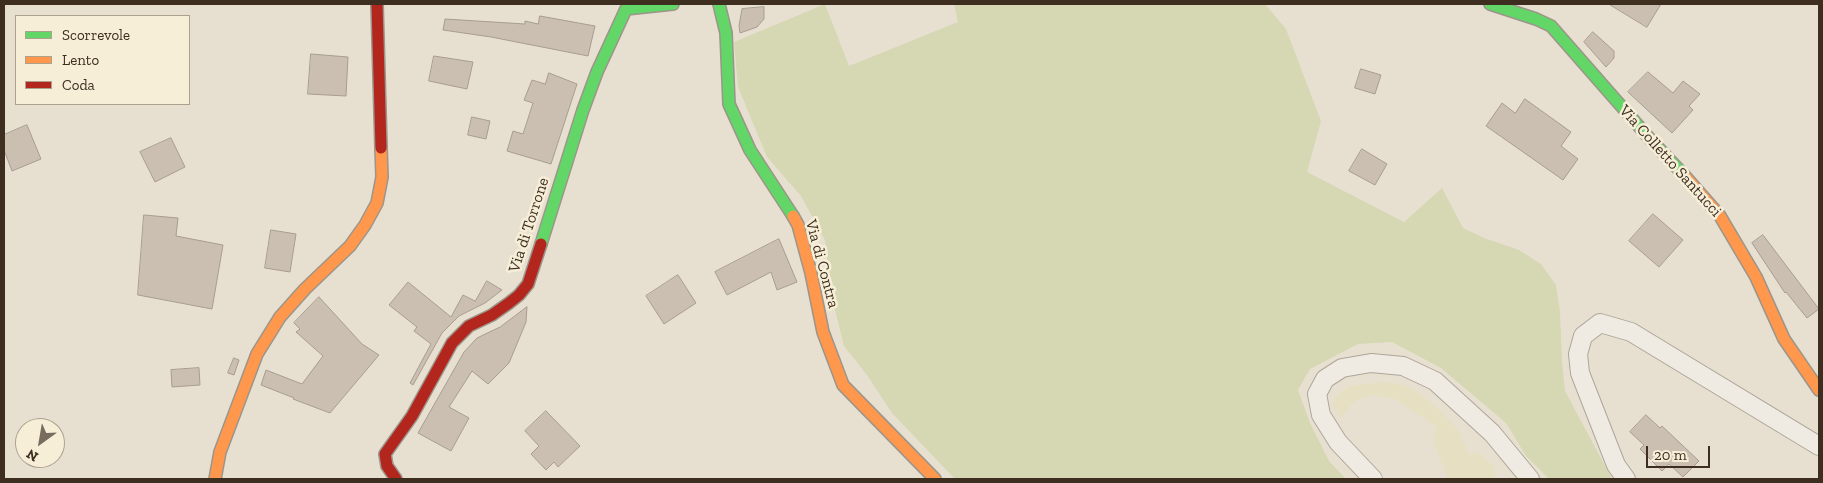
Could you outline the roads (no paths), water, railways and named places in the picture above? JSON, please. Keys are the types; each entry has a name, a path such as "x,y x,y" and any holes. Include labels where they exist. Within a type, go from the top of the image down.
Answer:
{"street":[{"path":"215,479 220,452 257,354 280,317 305,289 350,246 377,203 382,177 377,4"},
{"name":"Via di Torrone","path":"396,479 387,466 385,454 412,416 452,343 469,326 492,315 519,296 528,284 583,110 597,72 626,9 673,4"},
{"name":"Via di Contra","path":"719,4 726,33 729,104 750,150 798,225 811,273 823,332 844,386 935,479"},
{"name":"Via Colletto Santucci","path":"1490,4 1551,26 1720,216 1756,277 1784,339 1819,390"},
{"path":"1626,479 1616,465 1580,373 1578,354 1583,336 1600,323 1631,332 1819,446"},
{"path":"1373,479 1338,442 1321,416 1318,394 1325,379 1342,368 1371,363 1403,366 1435,381 1492,432 1530,479"}]}
